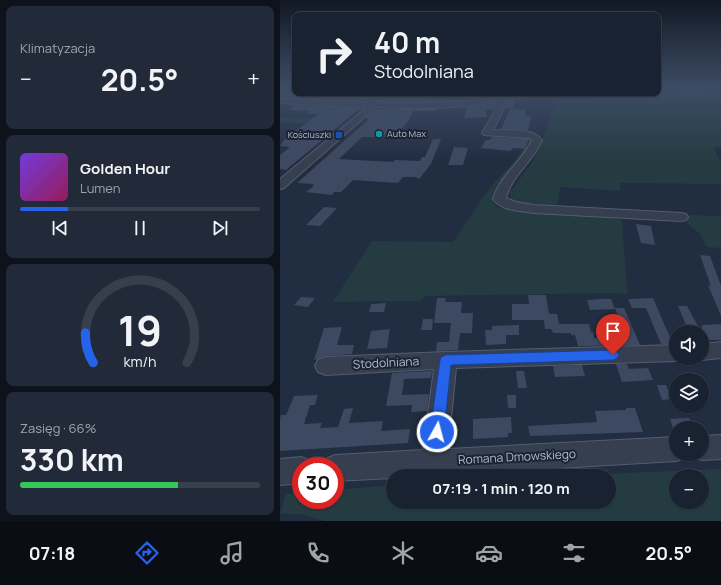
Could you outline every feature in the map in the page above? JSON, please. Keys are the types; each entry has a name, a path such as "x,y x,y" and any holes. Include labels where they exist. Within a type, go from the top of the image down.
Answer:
{"street":[{"path":"280,185 364,112"},
{"path":"498,112 487,133 530,136 535,137 537,140 527,157 510,178 499,199 506,204 516,207 681,217"},
{"path":"709,351 721,350"},
{"name":"Stodolniana","path":"326,366 446,360 669,353"},
{"path":"434,462 446,360"},
{"path":"709,448 721,447"},
{"name":"Romana Dmowskiego","path":"344,467 669,449"},
{"path":"280,472 292,471"}],"green space":[{"path":"552,112 721,112 721,147 713,147 721,162 721,184 620,183 620,191 560,187 557,205 523,203 511,200 510,192 533,161"},
{"path":"280,117 313,118 306,123 280,123"},
{"path":"529,137 533,138 534,145 493,196 493,203 499,208 610,214 611,218 622,220 627,294 425,296 421,301 333,302 372,241 453,242 490,188 522,152"},
{"path":"684,215 721,216 721,248 707,247 699,233 688,224"},
{"path":"721,469 721,521 325,521 300,514 280,514 286,494 292,494 292,509 344,509 344,489 386,486 386,509 616,509 616,473 669,471 669,509 709,509 709,470"}],"building":[{"path":"355,112 286,170 280,169 280,155 290,147 280,146 285,139 318,114 307,113"},
{"path":"372,112 412,112 409,120 395,137 362,137 339,159 393,162 395,160 420,161 422,157 425,157 433,139 441,139 431,164 419,179 416,177 403,177 398,183 353,180 341,192 334,192 332,195 306,192 314,186 312,186 314,184 297,183 368,120 366,117"},
{"path":"466,112 486,112 487,117 464,118"},
{"path":"509,112 526,112 525,116 531,117 528,130 501,129"},
{"path":"492,137 528,140 525,149 513,148 510,151 481,148 486,140 490,140"},
{"path":"454,147 468,148 463,165 448,165"},
{"path":"324,207 337,208 320,226 306,225"},
{"path":"636,224 651,226 655,245 641,243"},
{"path":"700,255 710,256 721,286 721,316 708,285 711,286"},
{"path":"528,295 546,295 549,314 557,314 559,324 589,324 594,338 615,338 612,328 623,328 615,308 624,308 640,345 578,346 575,335 571,335 571,333 553,333 551,329 545,329 544,320 512,320 512,304 529,304"},
{"path":"301,297 315,298 308,307 294,305"},
{"path":"437,298 446,298 445,302 462,302 461,313 473,313 472,333 460,333 458,350 436,351 437,342 449,342 451,323 434,323"},
{"path":"653,298 669,335 669,344 661,344 646,308 632,308 628,299"},
{"path":"611,299 615,309 590,310 587,300"},
{"path":"386,303 384,312 369,312 371,304"},
{"path":"678,306 687,306 697,325 686,325"},
{"path":"423,319 433,319 432,330 421,330"},
{"path":"721,324 721,340 709,340 709,325 702,325"},
{"path":"519,325 519,335 506,335 506,344 486,345 485,330 492,330 492,326"},
{"path":"342,327 337,345 354,345 352,354 326,356 314,360 324,328"},
{"path":"390,329 387,348 367,349 371,331"},
{"path":"616,364 627,364 629,369 648,368 653,380 622,382"},
{"path":"582,365 585,376 555,377 553,366"},
{"path":"432,371 431,378 404,379 402,395 429,394 427,411 411,412 412,405 386,406 392,373"},
{"path":"516,371 524,371 527,388 518,388"},
{"path":"657,385 666,385 669,392 669,399 662,400"},
{"path":"318,395 315,405 310,405 304,424 322,423 320,428 338,427 344,409 353,408 349,423 383,421 381,431 410,429 408,443 280,451 281,415 286,415 294,396"},
{"path":"507,395 516,395 516,408 508,408"},
{"path":"626,408 635,408 643,432 530,436 528,426 597,422 595,411 626,410"},
{"path":"511,417 512,433 508,433 508,437 473,439 473,419"},
{"path":"689,418 690,421 671,421 670,419"}],"place":[{"name":"Auto Max","path":"379,134"},
{"name":"Kościuszki","path":"339,135"}],"route":[{"path":"437,432 446,360 613,355"}]}
